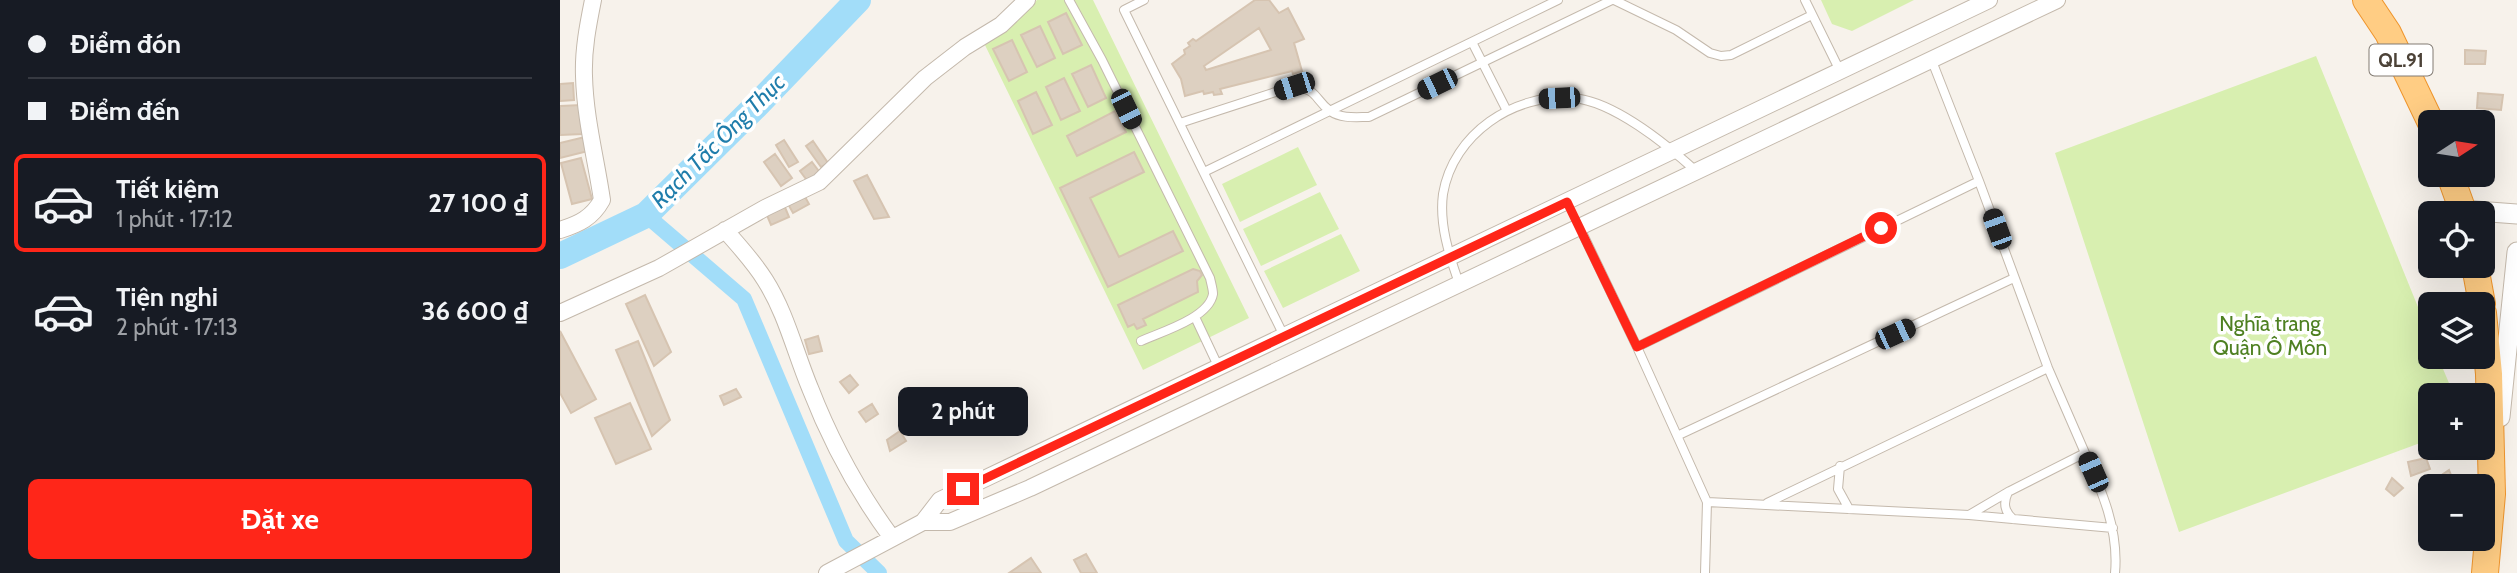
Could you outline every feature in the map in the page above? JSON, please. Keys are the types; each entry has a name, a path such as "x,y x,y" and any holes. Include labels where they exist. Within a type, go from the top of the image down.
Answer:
{"highway":[{"name":"QL.91","path":"2366,0 2388,33 2425,110"},
{"path":"2489,369 2491,474"},
{"path":"2485,573 2487,551"}],"street":[{"path":"560,230 585,220 596,211 602,200 583,74 593,0"},
{"path":"560,313 659,268 819,182 932,72 1001,25 1027,0"},
{"path":"923,522 950,522 1031,488 2057,0"},
{"path":"827,573 923,522 940,500 1285,338 1984,1"},
{"path":"1919,33 1932,61"},
{"path":"1567,202 1579,226"},
{"path":"2495,213 2517,214"},
{"path":"722,232 751,261 770,289 780,308 811,392 846,467 888,540"},
{"path":"2494,474 2517,252"},
{"path":"1219,368 1230,392"}],"lane":[{"path":"1069,0 1102,60 1210,278 1213,293 1210,303 1195,317 1141,341"},
{"path":"1144,0 1124,10 1285,338"},
{"path":"1204,172 1558,0"},
{"path":"1180,123 1294,86 1315,94 1330,111 1347,118 1369,117 1613,0 1676,30 1710,53 1721,56 1731,55 1812,15"},
{"path":"1805,0 1840,71"},
{"path":"1472,42 1507,111"},
{"path":"1932,61 2048,368 2100,487 2113,528 2115,573"},
{"path":"1459,283 1444,231 1443,195 1451,165 1472,134 1507,111 1544,99 1575,98 1616,112 1673,150 1696,171"},
{"path":"1637,347 1979,181"},
{"path":"1579,226 1679,435 1707,502 1705,573"},
{"path":"1679,435 2014,278"},
{"path":"1195,317 1219,368"},
{"path":"1766,504 2048,368"},
{"path":"1969,515 2007,492 2085,453"},
{"path":"1840,467 1838,489 1842,500 1850,509"},
{"path":"2007,492 2004,503 2007,514 2013,519"},
{"path":"1707,502 1969,515 2113,528"}],"green space":[{"path":"1037,0 1093,0 1249,318 1143,370 984,43 1017,21"},
{"path":"1821,0 1914,0 1852,31 1832,24"},
{"name":"Nghĩa trang Quận Ô Môn","path":"2316,56 2418,307 2418,369 2443,369 2449,383 2418,383 2418,444 2179,532 2055,153"},
{"path":"1298,147 1317,185 1240,222 1222,184"},
{"path":"1320,192 1339,229 1261,266 1243,229"},
{"path":"1341,234 1360,271 1283,308 1264,271"}],"building":[{"path":"1255,0 1269,0 1279,13 1288,8 1304,39 1294,43 1302,71 1293,74 1292,71 1220,89 1222,94 1204,94 1203,91 1185,96 1181,79 1172,64 1185,54 1184,50 1190,46 1188,43 1193,39 1196,41","holes":["1259,28 1271,50 1206,70 1204,66"]},
{"path":"1066,13 1082,45 1063,54 1048,22"},
{"path":"1040,26 1055,58 1037,67 1021,35"},
{"path":"1012,40 1027,72 1009,81 993,49"},
{"path":"2465,50 2486,51 2485,64 2465,64"},
{"path":"1091,65 1106,98 1088,107 1072,74"},
{"path":"1064,78 1080,111 1061,120 1046,87"},
{"path":"573,83 574,100 560,101 560,84"},
{"path":"1036,92 1052,125 1033,134 1018,101"},
{"path":"2478,93 2503,95 2501,110 2477,108"},
{"path":"581,105 582,134 560,135 560,106"},
{"path":"1115,111 1126,132 1077,156 1067,136"},
{"path":"585,137 588,151 560,158 560,143"},
{"path":"784,140 798,162 789,167 776,145"},
{"path":"813,141 828,163 821,167 806,146"},
{"path":"1134,152 1144,172 1090,198 1119,257 1173,231 1183,251 1108,287 1060,188"},
{"path":"775,154 792,178 781,186 764,162"},
{"path":"581,158 592,199 572,204 561,163"},
{"path":"812,162 821,174 809,183 800,171"},
{"path":"867,175 889,217 874,219 854,181"},
{"path":"804,195 809,204 793,213 788,204"},
{"path":"784,205 789,217 771,225 766,213"},
{"path":"1193,269 1200,271 1202,275 1197,281 1198,292 1143,319 1146,325 1137,329 1134,324 1128,327 1118,305"},
{"path":"645,295 671,352 654,366 626,304"},
{"path":"560,331 596,399 571,413 560,393"},
{"path":"818,336 822,351 809,354 805,340"},
{"path":"638,341 670,420 652,436 616,350"},
{"path":"850,375 858,385 849,393 840,382"},
{"path":"736,389 741,397 724,405 720,396"},
{"path":"630,403 651,449 616,464 595,418"},
{"path":"872,404 878,414 866,422 859,412"},
{"path":"900,431 906,441 890,451 887,440"},
{"path":"2427,460 2430,469 2411,476 2408,462"},
{"path":"2392,478 2403,488 2394,496 2386,489"},
{"path":"1086,554 1097,573 1081,573 1074,560"},
{"path":"1031,558 1041,573 1009,573"}],"waterway":[{"name":"Rạch Tắc Ông Thục","path":"560,256 646,215 858,0"},
{"path":"646,215 744,299 846,541 879,573"}],"route":[{"path":"963,489 1567,202 1637,347 1881,228"}]}
